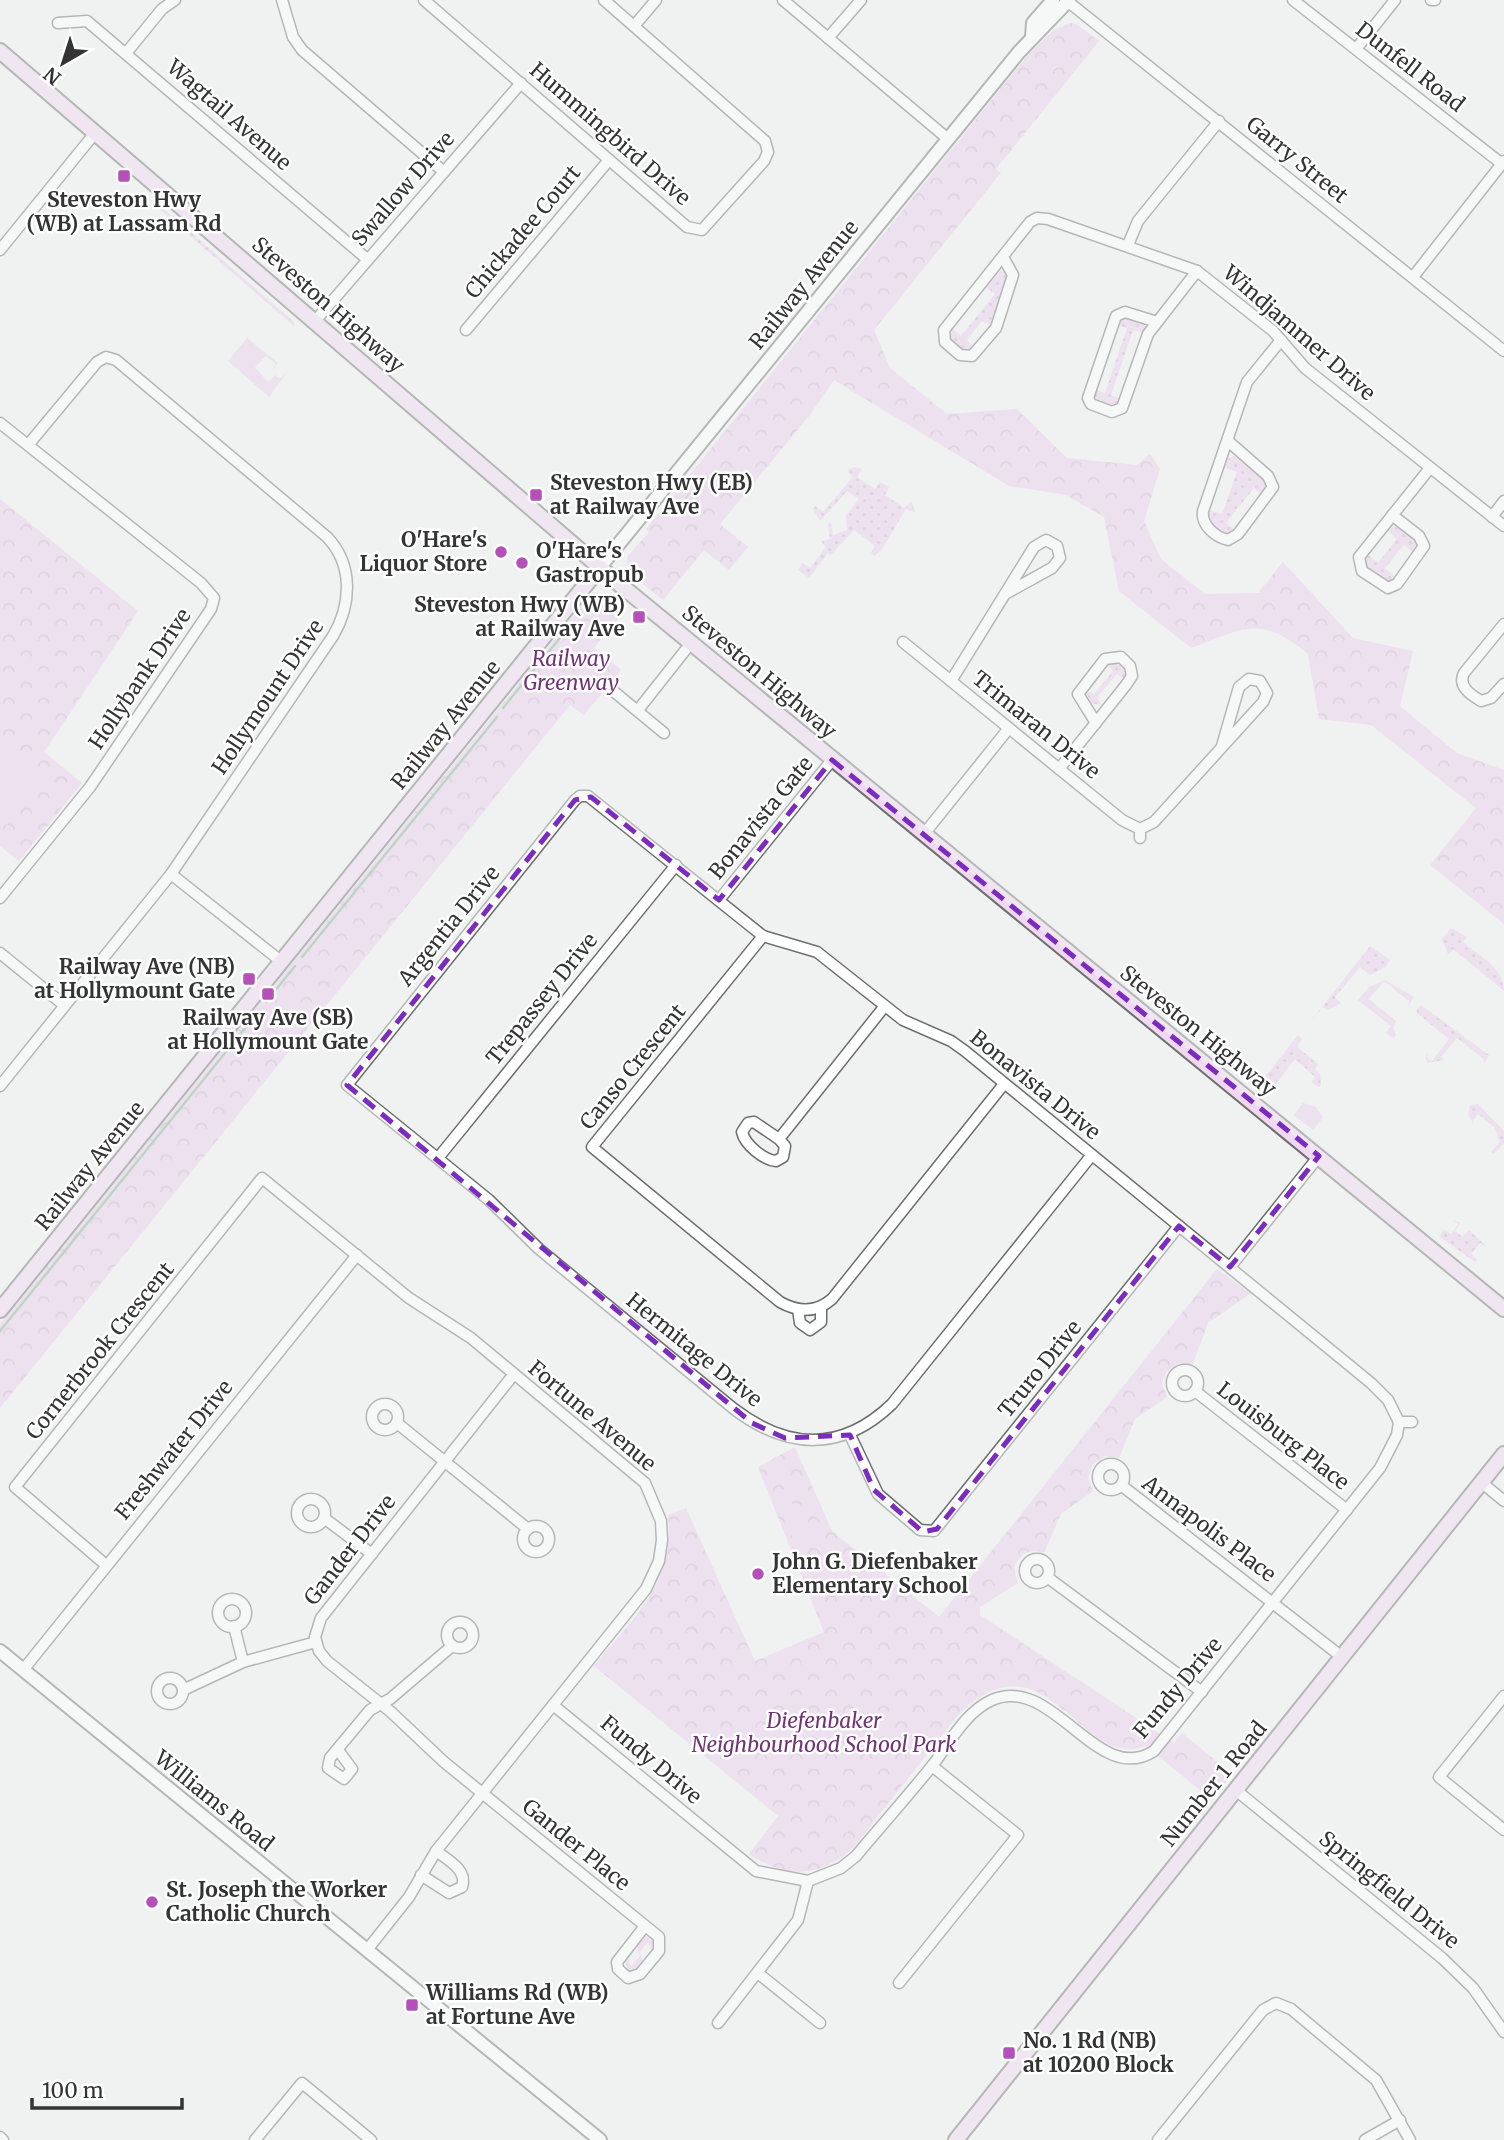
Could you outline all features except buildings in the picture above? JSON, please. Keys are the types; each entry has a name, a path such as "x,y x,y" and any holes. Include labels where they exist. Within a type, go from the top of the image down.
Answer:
{"main road":[{"name":"Steveston Highway","path":"0,51 600,567 1504,1309"},
{"name":"Railway Avenue","path":"0,1310 600,567"},
{"name":"Number 1 Road","path":"956,2140 1504,1454"}],"street":[{"path":"127,52 162,9 175,0"},
{"path":"282,0 296,43 444,172"},
{"name":"Hummingbird Drive","path":"424,0 687,226 698,230 710,225 764,161 767,147 759,133 634,26"},
{"path":"604,0 634,26 656,0"},
{"path":"783,0 948,139"},
{"path":"828,38 861,0"},
{"name":"Railway Avenue","path":"1032,37 1033,23 1053,0"},
{"name":"Railway Avenue","path":"600,567 1032,37 1044,29 1067,0"},
{"name":"Garry Street","path":"1067,0 1504,351"},
{"name":"Dunfell Road","path":"1293,0 1503,163"},
{"path":"1356,49 1395,0"},
{"name":"Wagtail Avenue","path":"58,23 87,21 127,52 367,260"},
{"name":"Swallow Drive","path":"315,321 521,83"},
{"path":"1128,245 1138,221 1219,121"},
{"path":"0,250 95,132"},
{"name":"Chickadee Court","path":"466,330 609,160"},
{"path":"1413,277 1503,163"},
{"name":"Windjammer Drive","path":"1003,257 1030,222 1042,218 1128,245 1197,271 1281,340 1305,368 1504,526"},
{"path":"1003,257 1010,264 1013,275 997,325 974,354 960,355 945,342 942,332 1003,257"},
{"path":"1157,322 1125,312 1115,316 1088,398 1091,404 1112,412 1122,408 1146,338 1192,282 1197,271"},
{"path":"1228,440 1268,476 1273,487 1238,534 1228,540 1207,526 1202,516 1247,382 1281,340"},
{"name":"Hollymount Drive","path":"0,1086 171,874 339,626 346,604 346,568 339,551 318,528 126,367 105,355 28,446"},
{"name":"Hollybank Drive","path":"0,423 201,583 212,593 214,603 90,787 0,898"},
{"path":"1392,515 1419,536 1424,546 1422,554 1397,584 1388,588 1362,571 1358,561 1392,515 1430,468"},
{"path":"1492,517 1504,501"},
{"path":"951,681 1036,544 1046,540 1057,547 1060,558 1054,566 1005,594"},
{"path":"1504,624 1464,673 1461,682 1481,701 1491,698 1504,684"},
{"name":"Trimaran Drive","path":"903,642 1140,833 1154,822 1222,746"},
{"path":"638,710 691,643"},
{"path":"1059,769 1096,723 1132,676 1130,666 1121,657 1105,659 1078,694 1096,723"},
{"path":"1248,679 1260,681 1267,689 1265,699 1222,746 1239,687 1248,679"},
{"path":"612,690 664,733"},
{"path":"924,834 1009,728"},
{"name":"Bonavista Gate","path":"719,900 832,760"},
{"name":"Bonavista Drive","path":"584,795 595,799 763,936 817,952 902,1020 951,1041 1371,1383 1388,1400 1399,1422"},
{"name":"Argentia Drive","path":"347,1085 575,800 584,795"},
{"name":"Trepassey Drive","path":"438,1158 676,864"},
{"path":"171,874 282,962"},
{"name":"Canso Crescent","path":"763,936 592,1147 775,1299 798,1309 800,1323 810,1330 821,1322 821,1307 840,1290 1004,1084"},
{"path":"0,953 64,1005"},
{"path":"779,1139 884,1007"},
{"name":"Hermitage Drive","path":"347,1085 489,1200 539,1249 752,1423 785,1438 816,1440 850,1435 873,1422 892,1404 1091,1156"},
{"path":"754,1122 779,1139 785,1146 785,1154 772,1161 746,1141 742,1132 748,1123 754,1122"},
{"path":"1230,1267 1319,1156"},
{"name":"Fortune Avenue","path":"262,1178 409,1298 471,1338 645,1483 662,1521 659,1561 646,1588 436,1852 409,1898 367,1950"},
{"name":"Cornerbrook Crescent","path":"106,1565 15,1487 262,1178"},
{"name":"Truro Drive","path":"850,1435 874,1490 930,1535 1179,1226"},
{"name":"Freshwater Drive","path":"23,1670 357,1255"},
{"path":"798,1309 821,1307"},
{"name":"Gander Drive","path":"316,1642 318,1623 514,1374"},
{"name":"Louisburg Place","path":"1195,1391 1347,1510"},
{"path":"1399,1422 1412,1422"},
{"name":"Fundy Drive","path":"553,1705 756,1871 808,1881 841,1868 856,1856 979,1707 1001,1697 1031,1699 1096,1745 1133,1759 1157,1748 1385,1461 1399,1422"},
{"path":"397,1423 528,1529"},
{"path":"1481,1482 1504,1501"},
{"name":"Annapolis Place","path":"1121,1485 1342,1657"},
{"path":"324,1518 372,1554"},
{"path":"1047,1577 1202,1692"},
{"path":"234,1626 243,1662"},
{"path":"183,1689 243,1662 316,1642 327,1661 482,1793"},
{"path":"338,1750 370,1710 452,1646"},
{"name":"Williams Road","path":"0,1651 600,2140"},
{"path":"1504,1696 1439,1777 1504,1830"},
{"path":"899,1983 1018,1835 932,1766"},
{"name":"Springfield Drive","path":"1237,1791 1442,1958 1473,1988 1504,2032"},
{"name":"Gander Place","path":"482,1793 659,1937 661,1948 640,1974 628,1978 618,1969 617,1962 645,1926"},
{"path":"421,1875 445,1892 451,1894 460,1889 464,1881 461,1872 436,1852"},
{"path":"718,2023 759,1974 798,1920 808,1881"},
{"path":"759,1974 820,2023"},
{"path":"1158,2140 1263,2010 1276,2003 1290,2009 1370,2073 1410,2140"},
{"path":"255,2140 302,2083 371,2140"},
{"path":"1365,2140 1400,2120"}],"highlighted area":[{"path":"832,760 1319,1156 1230,1267 1179,1226 937,1529 923,1532 874,1490 850,1435 785,1438 752,1423 347,1085 575,800 591,797 719,900"}],"green space":[{"path":"1070,23 1076,24 1099,41 996,169 1001,173 874,330 890,368 947,414 1017,409 1067,458 1137,465 1150,454 1160,469 1144,521 1161,559 1205,594 1258,593 1283,562 1353,638 1413,651 1400,706 1457,753 1504,770 1504,924 1430,865 1476,808 1371,725 1319,719 1308,654 1277,633 1251,628 1191,648 1119,591 1104,517 1066,495 1009,486 834,380 809,416 720,524 748,547 729,570 704,550 663,600 628,572 627,557 649,532 646,529 1031,51 1054,30"},
{"path":"157,203 293,321 295,327 158,208"},
{"path":"1001,270 1008,278 991,325 982,321 967,340 974,347 964,351 949,340 948,334 952,328 961,336 995,294 986,287"},
{"path":"1124,316 1142,322 1145,327 1144,333 1133,330 1111,395 1121,399 1115,407 1093,397 1095,390 1105,393 1127,328 1117,325"},
{"path":"247,338 278,363 273,370 276,364 266,356 255,367 268,382 275,375 280,379 288,371 269,397 228,361"},
{"path":"1234,456 1264,478 1267,488 1263,495 1254,488 1226,523 1235,530 1229,535 1213,526 1208,514 1209,510 1222,514 1237,472 1224,467 1229,458"},
{"path":"855,467 862,469 857,477 875,489 880,482 889,487 885,495 904,508 911,501 915,512 906,509 882,549 874,556 871,553 875,546 854,530 831,555 828,553 809,578 798,570 803,563 810,568 826,547 821,541 830,539 828,524 831,523 833,535 847,530 846,516 859,499 847,491 820,521 813,509 815,506 823,512 853,477 847,470"},
{"path":"0,499 138,611 44,752 82,783 19,861 0,846"},
{"path":"1390,526 1407,533 1418,549 1415,554 1404,545 1385,568 1396,578 1387,583 1367,568 1363,559 1367,554 1378,563 1397,539 1387,530"},
{"name":"Railway Greenway","path":"593,592 607,594 626,609 594,648 621,670 584,715 570,705 0,1408 0,1323"},
{"path":"1118,662 1125,667 1125,677 1117,674 1097,697 1102,705 1090,703 1086,691 1094,694 1113,671 1108,665"},
{"path":"0,743 40,775 11,812 0,803"},
{"path":"1451,928 1467,937 1463,942 1495,969 1500,975 1504,991 1453,949 1448,954 1442,939"},
{"path":"1370,946 1390,960 1386,967 1370,975 1360,967 1335,997 1341,1003 1328,1010 1323,1007 1308,1025"},
{"path":"1385,980 1414,997 1408,1006 1409,1001 1384,981 1369,999 1396,1021 1393,1028 1396,1035 1393,1038 1386,1033 1391,1026 1358,1000 1369,987"},
{"path":"1421,1005 1489,1055 1484,1064 1484,1059 1457,1038 1442,1056 1443,1060 1428,1063 1425,1058 1428,1053 1427,1058 1432,1061 1449,1039 1418,1014 1416,1010"},
{"path":"1298,1035 1302,1039 1297,1047 1318,1064 1315,1069 1320,1074 1321,1085 1318,1087 1312,1082 1315,1077 1295,1059 1267,1095 1257,1087"},
{"path":"1303,1103 1316,1107 1323,1118 1313,1130 1294,1115"},
{"path":"1478,1104 1504,1131 1504,1143 1494,1154 1491,1152 1500,1142 1495,1128 1478,1114 1473,1121 1474,1125 1468,1114 1470,1105"},
{"path":"1453,1220 1460,1223 1455,1231 1463,1237 1469,1230 1487,1247 1480,1243 1471,1254 1478,1260 1475,1262 1440,1237 1443,1229 1451,1234 1458,1224"},
{"name":"Diefenbaker Neighbourhood School Park","path":"1217,1269 1251,1293 1208,1323 1192,1366 1179,1363 1166,1372 1162,1383 1167,1397 1135,1419 1119,1458 1105,1456 1093,1464 1088,1478 1093,1491 1061,1514 1044,1553 1030,1552 1022,1555 1014,1568 1018,1583 980,1607 980,1615 1174,1743 1182,1733 1232,1774 1212,1800 1146,1746 1123,1749 1101,1740 1061,1707 1039,1693 1016,1686 989,1692 958,1715 854,1847 842,1857 816,1869 790,1871 777,1868 749,1854 778,1816 594,1666 637,1615 658,1580 669,1539 668,1515 686,1508 755,1661 824,1632 758,1467 795,1447 832,1531 939,1617"},
{"path":"786,1488 795,1509 802,1507 804,1513 799,1516 807,1536 794,1541 774,1493"},
{"path":"647,1936 655,1940 655,1948 652,1952 648,1942 640,1952 643,1962 635,1971 628,1972 624,1961 627,1956 631,1966 640,1956 636,1946"}],"waterway":[{"path":"503,708 568,628"},
{"path":"302,957 497,717"},
{"path":"266,1002 295,966"},
{"path":"0,1331 259,1011"}],"place":[{"name":"Steveston Hwy (WB) at Lassam Rd","path":"124,176"},
{"name":"Steveston Hwy (EB) at Railway Ave","path":"536,495"},
{"name":"O'Hare's Liquor Store","path":"501,552"},
{"name":"O'Hare's Gastropub","path":"522,563"},
{"name":"Steveston Hwy (WB) at Railway Ave","path":"639,617"},
{"name":"Railway Ave (NB) at Hollymount Gate","path":"249,979"},
{"name":"Railway Ave (SB) at Hollymount Gate","path":"268,994"},
{"name":"John G. Diefenbaker Elementary School","path":"758,1574"},
{"name":"St. Joseph the Worker Catholic Church","path":"152,1902"},
{"name":"Williams Rd (WB) at Fortune Ave","path":"412,2005"},
{"name":"No. 1 Rd (NB) at 10200 Block","path":"1009,2053"}]}
